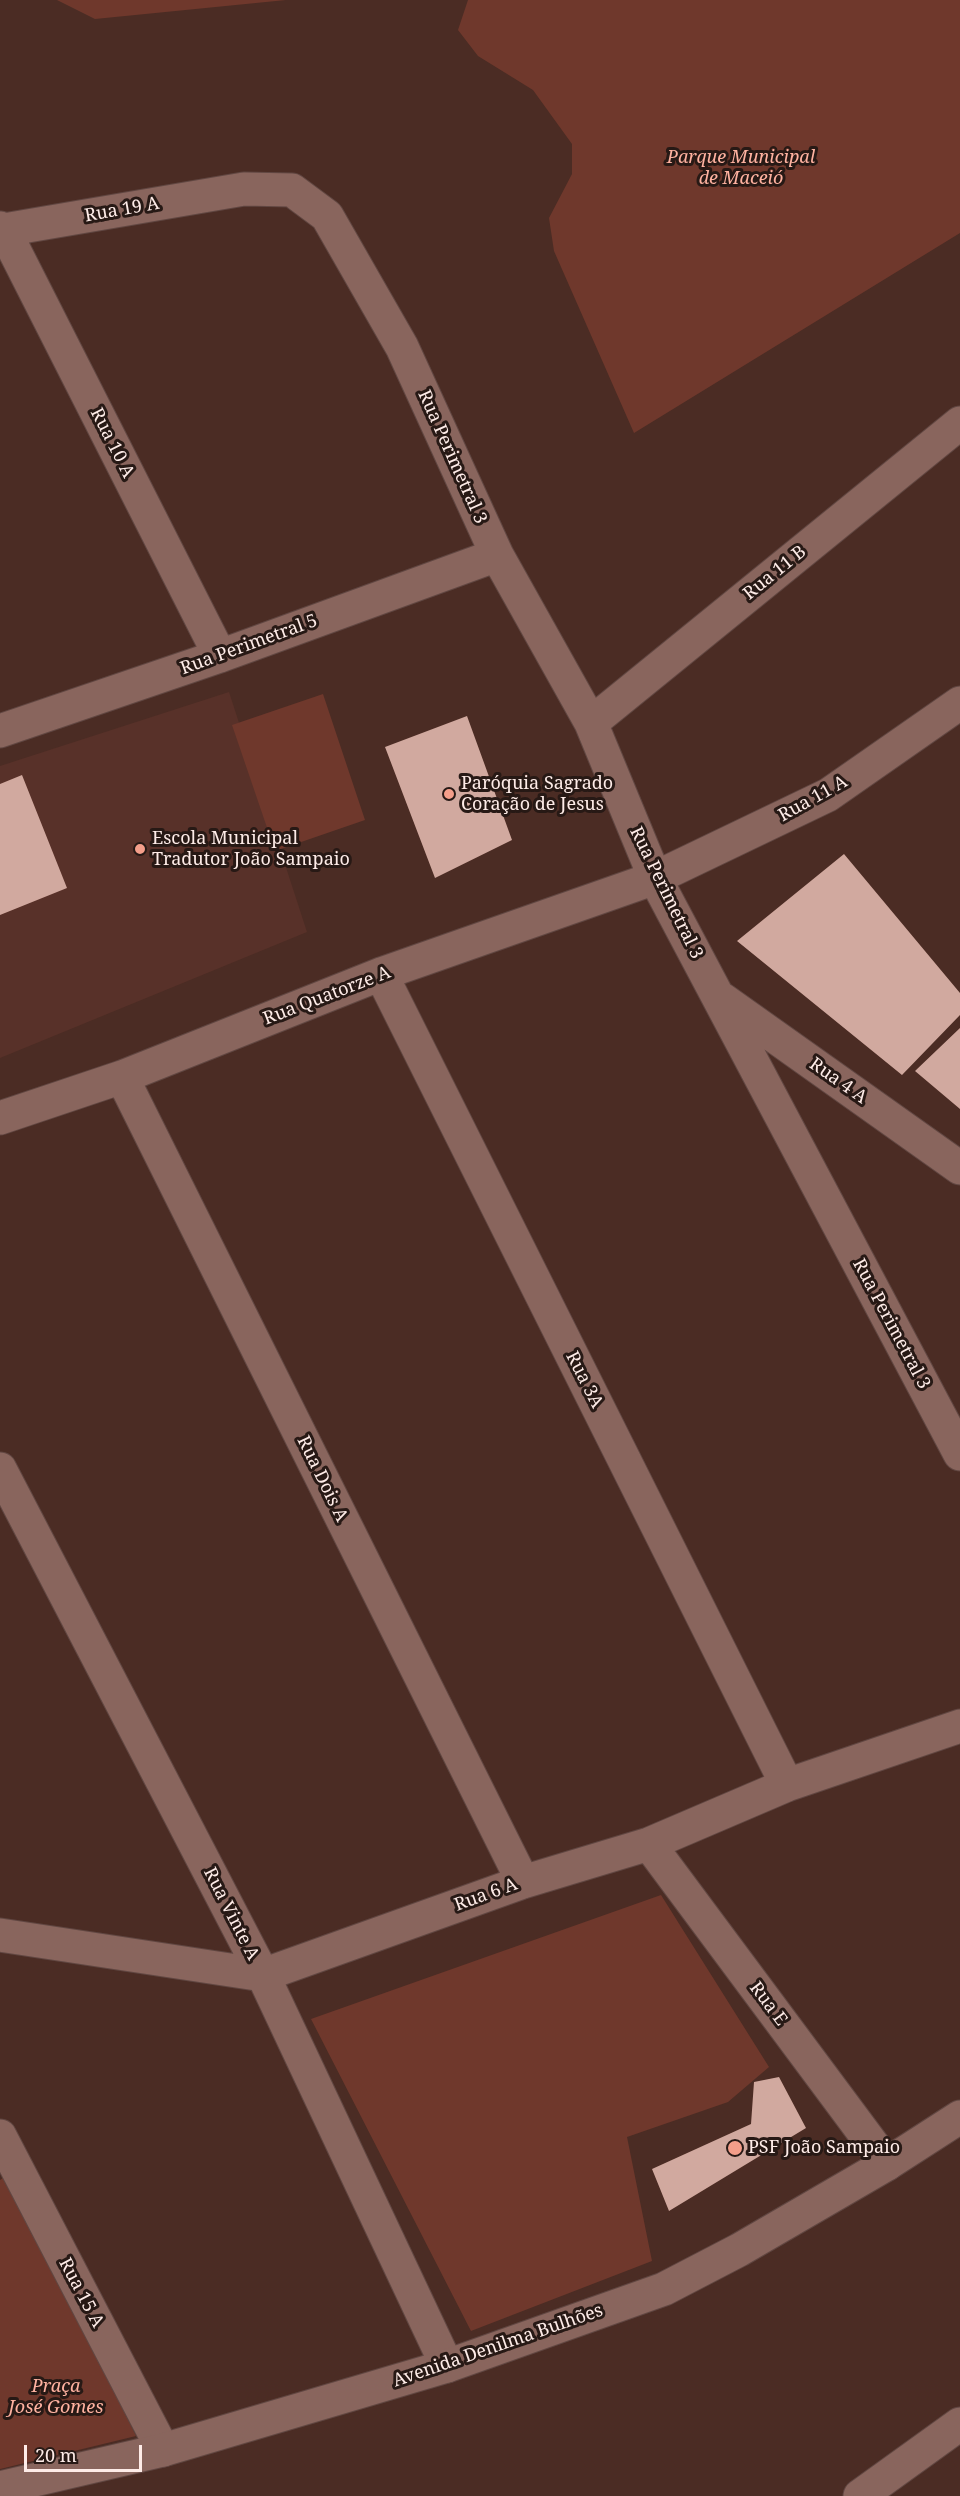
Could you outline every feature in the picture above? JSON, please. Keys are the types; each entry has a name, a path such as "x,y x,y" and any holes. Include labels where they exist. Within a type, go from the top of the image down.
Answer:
{"street":[{"name":"Rua 19 A","path":"2,229 244,189"},
{"name":"Rua Perimetral 3","path":"244,189 292,190 327,216 402,347 497,555 591,723 655,878 960,1454"},
{"name":"Rua 10 A","path":"2,229 220,656"},
{"name":"Rua 11 B","path":"591,723 960,423"},
{"name":"Rua Perimetral 5","path":"0,731 220,656 497,555"},
{"name":"Rua 11 A","path":"655,878 828,795 960,703"},
{"name":"Rua Quatorze A","path":"0,1118 122,1077 381,974 655,878"},
{"name":"Rua 3A","path":"381,974 786,1785"},
{"name":"Rua 4 A","path":"716,994 960,1168"},
{"name":"Rua Dois A","path":"122,1077 523,1882"},
{"name":"Rua Vinte A","path":"0,1469 264,1975 447,2366"},
{"name":"Rua 6 A","path":"0,1935 264,1975 523,1882 649,1844 786,1785 960,1726"},
{"name":"Rua E","path":"649,1844 887,2163"},
{"name":"Avenida Denilma Bulhões","path":"0,2488 163,2450 447,2366 664,2289 739,2250 960,2117"},
{"name":"Rua 15 A","path":"3,2148 163,2450"},
{"path":"860,2496 960,2424"}],"shaded area":[{"name":"Escola Municipal Tradutor João Sampaio","path":"229,692 307,932 0,1058 0,766"}],"green space":[{"path":"57,0 286,0 95,19"},
{"name":"Parque Municipal de Maceió","path":"468,0 960,0 960,233 634,433 554,251 549,218 572,174 572,144 533,90 478,56 458,30"},
{"path":"323,694 365,820 275,851 232,725"},
{"path":"661,1895 769,2067 728,2102 627,2137 652,2261 471,2331 311,2019"},
{"name":"Praça José Gomes","path":"10,2173 136,2436 0,2469 0,2180"}],"building":[{"name":"Paróquia Sagrado Coração de Jesus","path":"467,716 512,840 435,878 385,747"},
{"path":"22,775 67,888 0,915 0,784"},
{"path":"844,854 960,993 960,1015 902,1075 737,941"},
{"path":"960,1028 960,1109 915,1071"},
{"name":"PSF João Sampaio","path":"779,2077 806,2128 669,2211 652,2169 751,2124 754,2082"}],"place":[{"name":"Paróquia Sagrado Coração de Jesus","path":"449,794"},
{"name":"Escola Municipal Tradutor João Sampaio","path":"140,849"},
{"name":"PSF João Sampaio","path":"735,2148"}]}
